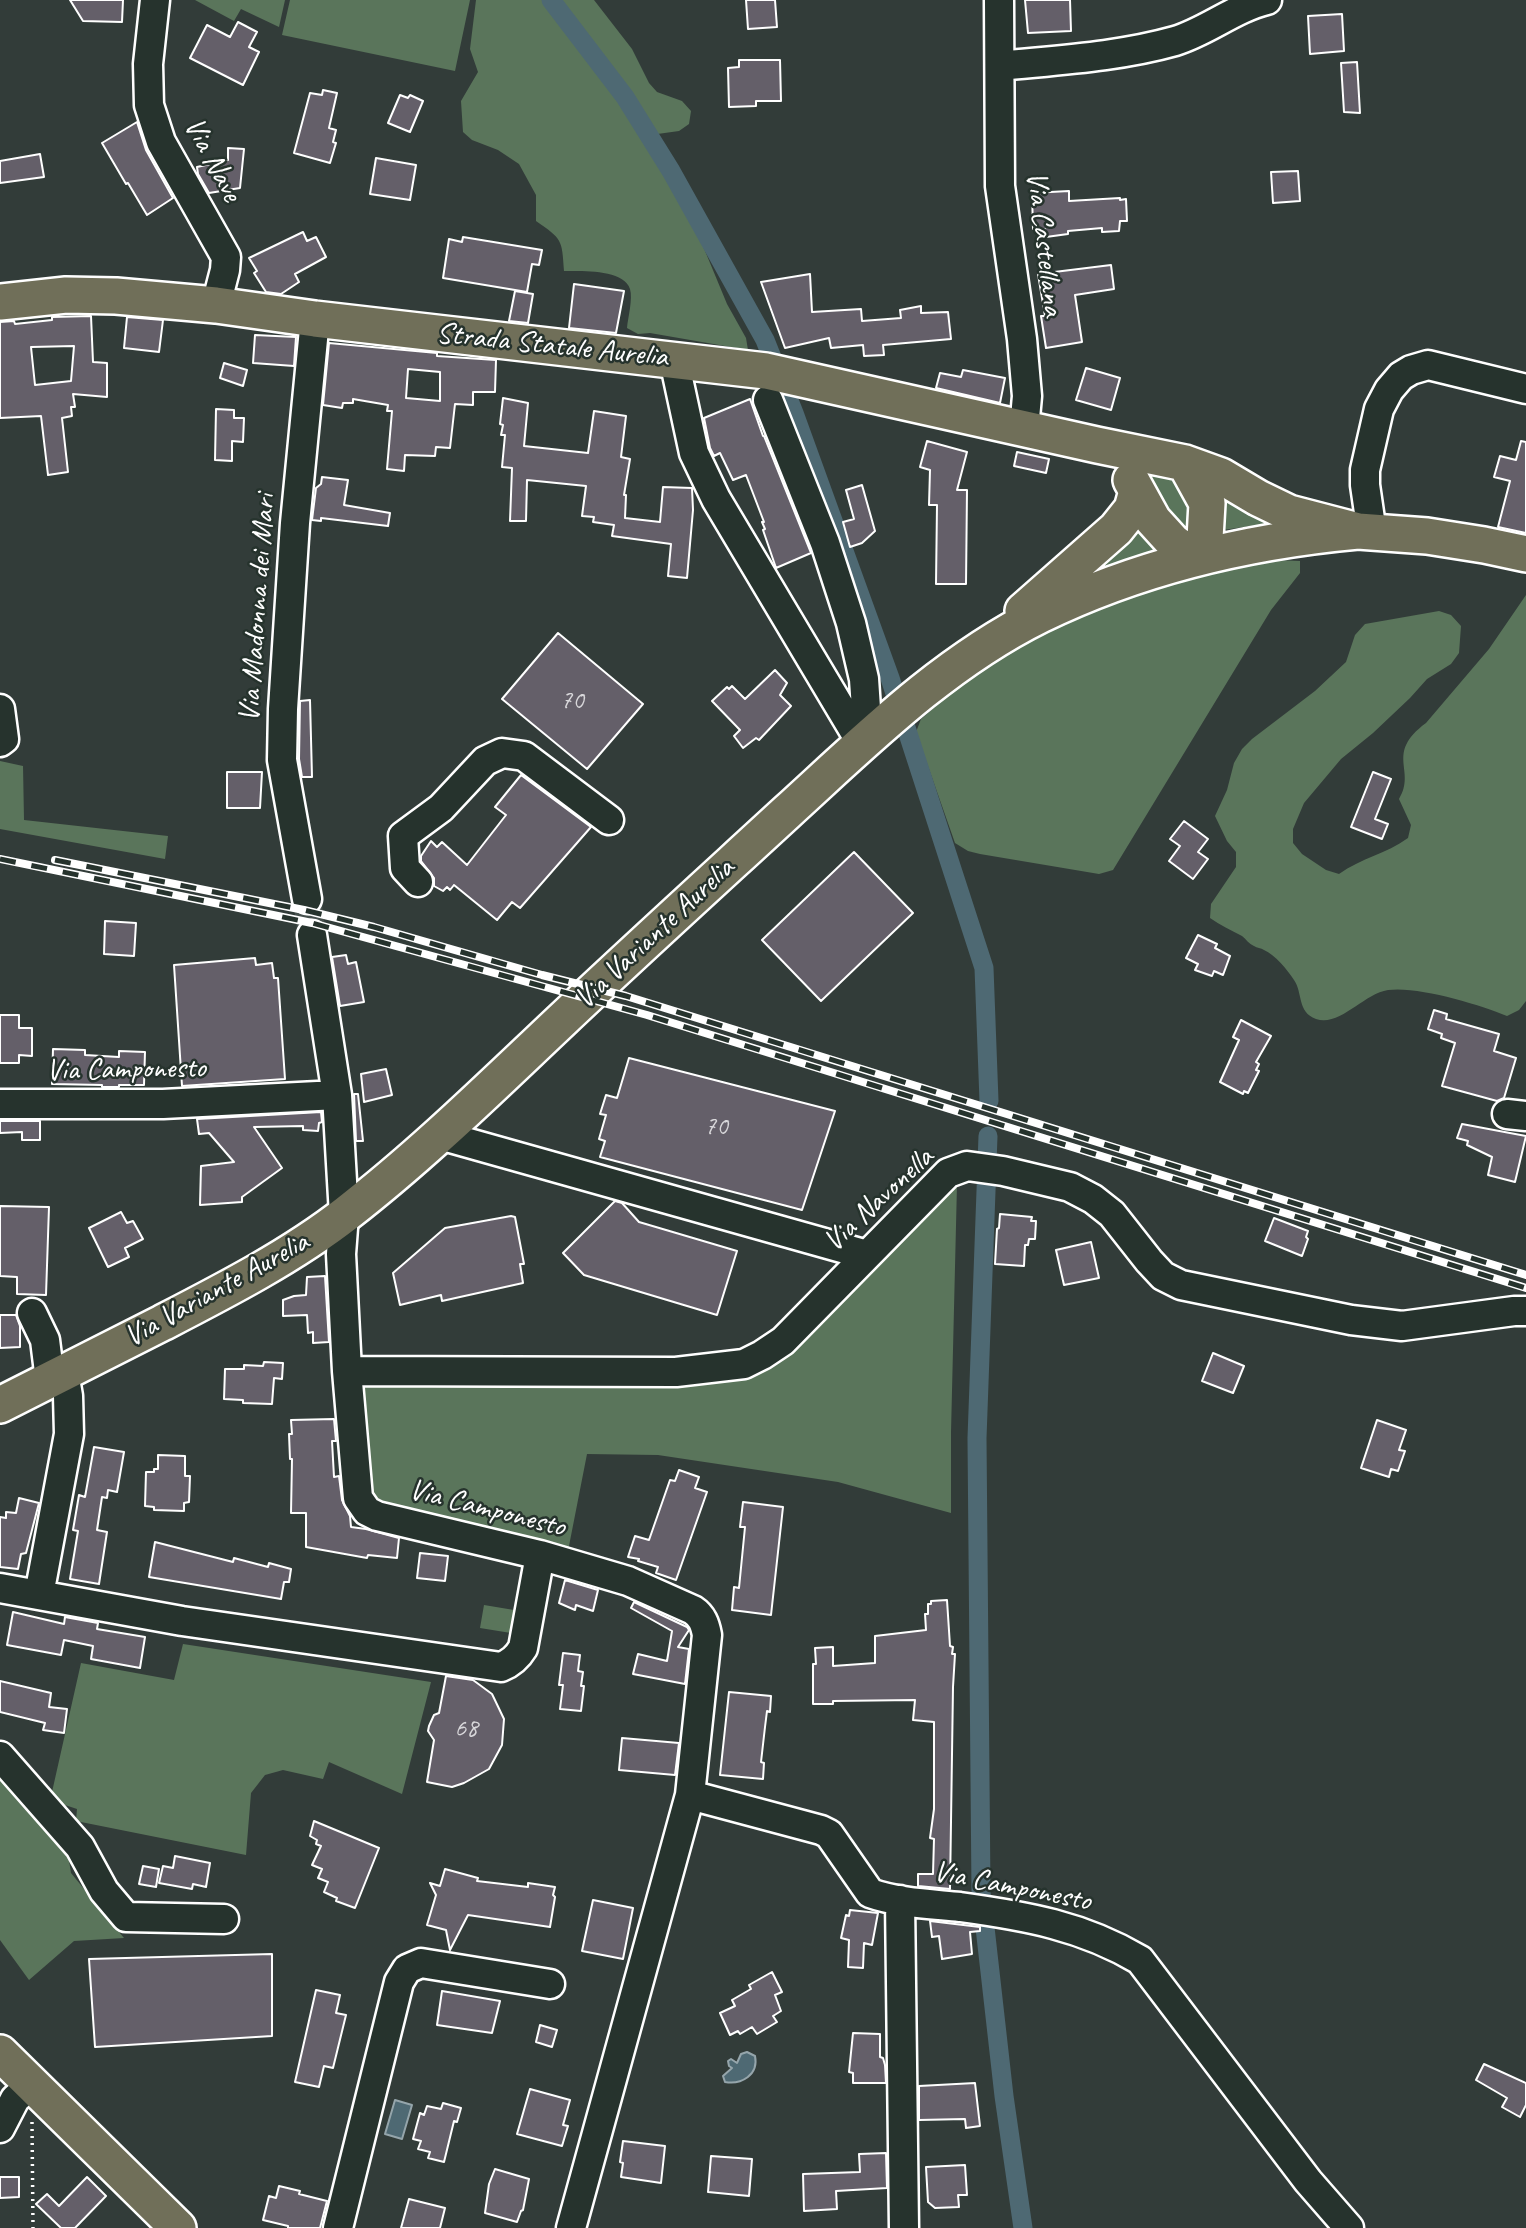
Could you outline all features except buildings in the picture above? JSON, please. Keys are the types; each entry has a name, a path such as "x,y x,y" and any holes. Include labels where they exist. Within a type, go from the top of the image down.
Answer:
{"main road":[{"name":"Strada Statale Aurelia","path":"0,302 66,295 116,296 216,305 315,320 674,360 1185,463 1221,476 1289,513 1365,532"},
{"path":"1097,445 1120,465 1153,520 1173,542 1199,557 1207,503 1185,463"},
{"path":"975,653 1116,529 1132,509 1137,491"},
{"name":"Strada Statale Aurelia","path":"1267,542 1365,532 1427,536 1526,555"},
{"name":"Via Variante Aurelia","path":"0,1405 238,1284 344,1215 440,1135 584,999 917,694 975,653 1038,616 1146,571 1267,542"},
{"path":"0,2053 23,2092 178,2228"}],"street":[{"name":"Via Nave","path":"155,0 148,64 149,105 160,142 226,257 216,305"},
{"name":"Via Castellana","path":"999,0 1000,186 1022,339 1027,396 1024,429"},
{"path":"1000,66 1123,52 1178,40 1250,5 1267,0"},
{"name":"Via Madonna dei Mari","path":"307,899 282,760 295,523 315,320"},
{"path":"674,360 694,453 716,499 871,736"},
{"path":"1365,532 1365,470 1380,409 1401,376 1428,365 1526,389"},
{"path":"774,382 851,623 871,736"},
{"path":"0,709 4,733 4,739 0,742"},
{"path":"418,882 405,868 402,836 442,808 485,761 502,753 524,756 609,820"},
{"path":"312,934 337,1095 344,1215"},
{"name":"Via Camponesto","path":"0,1104 163,1104 337,1095"},
{"path":"440,1135 867,1255"},
{"name":"Via Navonella","path":"346,1371 676,1372 744,1364 782,1340 948,1173 967,1166 1003,1171 1070,1187 1093,1199 1112,1214 1163,1276 1181,1285 1351,1320 1402,1326 1526,1311"},
{"name":"Via Camponesto","path":"344,1215 341,1254 346,1371 358,1498 367,1511 377,1516 540,1555 628,1581 693,1609 706,1626 690,1795 572,2228"},
{"path":"32,1312 57,1377 68,1396 69,1434 39,1595"},
{"path":"0,1588 182,1621 501,1667 518,1657 523,1648 540,1555"},
{"path":"0,1756 80,1847 104,1891 126,1917 224,1919"},
{"name":"Via Camponesto","path":"690,1795 830,1834 870,1893 1058,1924 1112,1943 1140,1960 1308,2180 1349,2228"},
{"path":"900,1900 904,2228"},
{"path":"338,2228 399,1982 407,1969 421,1963 550,1984"},
{"path":"0,2129 23,2092"}],"path":[{"path":"23,2092 33,2123 33,2228"}],"green space":[{"path":"195,0 285,0 279,27 241,9 234,21"},
{"path":"290,0 470,0 455,71 282,35"},
{"path":"476,0 594,0 632,49 649,83 657,92 682,101 691,111 689,124 679,131 643,136 703,246 727,304 746,338 748,350 650,333 638,334 627,328 631,298 626,282 601,272 564,271 559,241 536,221 536,195 519,164 498,150 472,140 463,132 461,101 478,72 470,49"},
{"path":"1139,462 1185,482 1195,534 1178,536"},
{"path":"1210,480 1286,521 1216,531"},
{"path":"1140,527 1163,547 1076,579"},
{"path":"1276,560 1300,561 1300,573 1271,610 1113,870 1099,874 980,854 955,843 916,732 921,719 965,681 1024,644 1073,618 1202,571"},
{"path":"1526,595 1526,1001 1519,1010 1507,1016 1465,1001 1401,989 1379,993 1334,1018 1325,1020 1310,1016 1303,1007 1297,985 1276,959 1210,918 1211,904 1236,867 1236,852 1227,841 1215,816 1227,790 1234,763 1252,739 1315,691 1346,662 1355,635 1365,624 1439,611 1451,615 1461,626 1459,653 1451,664 1427,679 1373,733 1341,759 1304,803 1293,829 1293,843 1302,854 1326,870 1339,874 1400,843 1408,838 1411,825 1399,799 1404,789 1404,753 1407,744 1489,649"},
{"path":"0,761 23,766 24,820 168,836 165,859 0,829"},
{"path":"954,1181 957,1184 951,1513 838,1482 658,1455 587,1454 568,1551 377,1505 370,1498 357,1393 364,1382 747,1375"},
{"path":"484,1605 514,1610 511,1633 480,1628"},
{"path":"183,1644 431,1682 402,1794 329,1762 323,1779 283,1770 265,1775 251,1793 246,1855 76,1821 77,1809 59,1803 52,1792 81,1663 174,1680"},
{"path":"0,1776 68,1854 71,1873 124,1938 74,1941 29,1980 0,1940"}],"water":[{"path":"747,2052 755,2056 754,2069 743,2080 725,2082 723,2076 732,2068 728,2061 731,2059 737,2063 741,2054"},
{"path":"395,2100 412,2105 402,2139 385,2134"}],"waterway":[{"path":"551,0 625,97 671,171 765,340 890,678 984,968 989,1101"},
{"path":"988,1136 977,1438 981,1892 1004,2096 1023,2228"}],"tunnel":[{"path":"307,899 312,935"}],"railway":[{"path":"0,859 312,923 647,1015 1526,1288"},
{"path":"55,860 304,910 626,996 1526,1275"}]}
